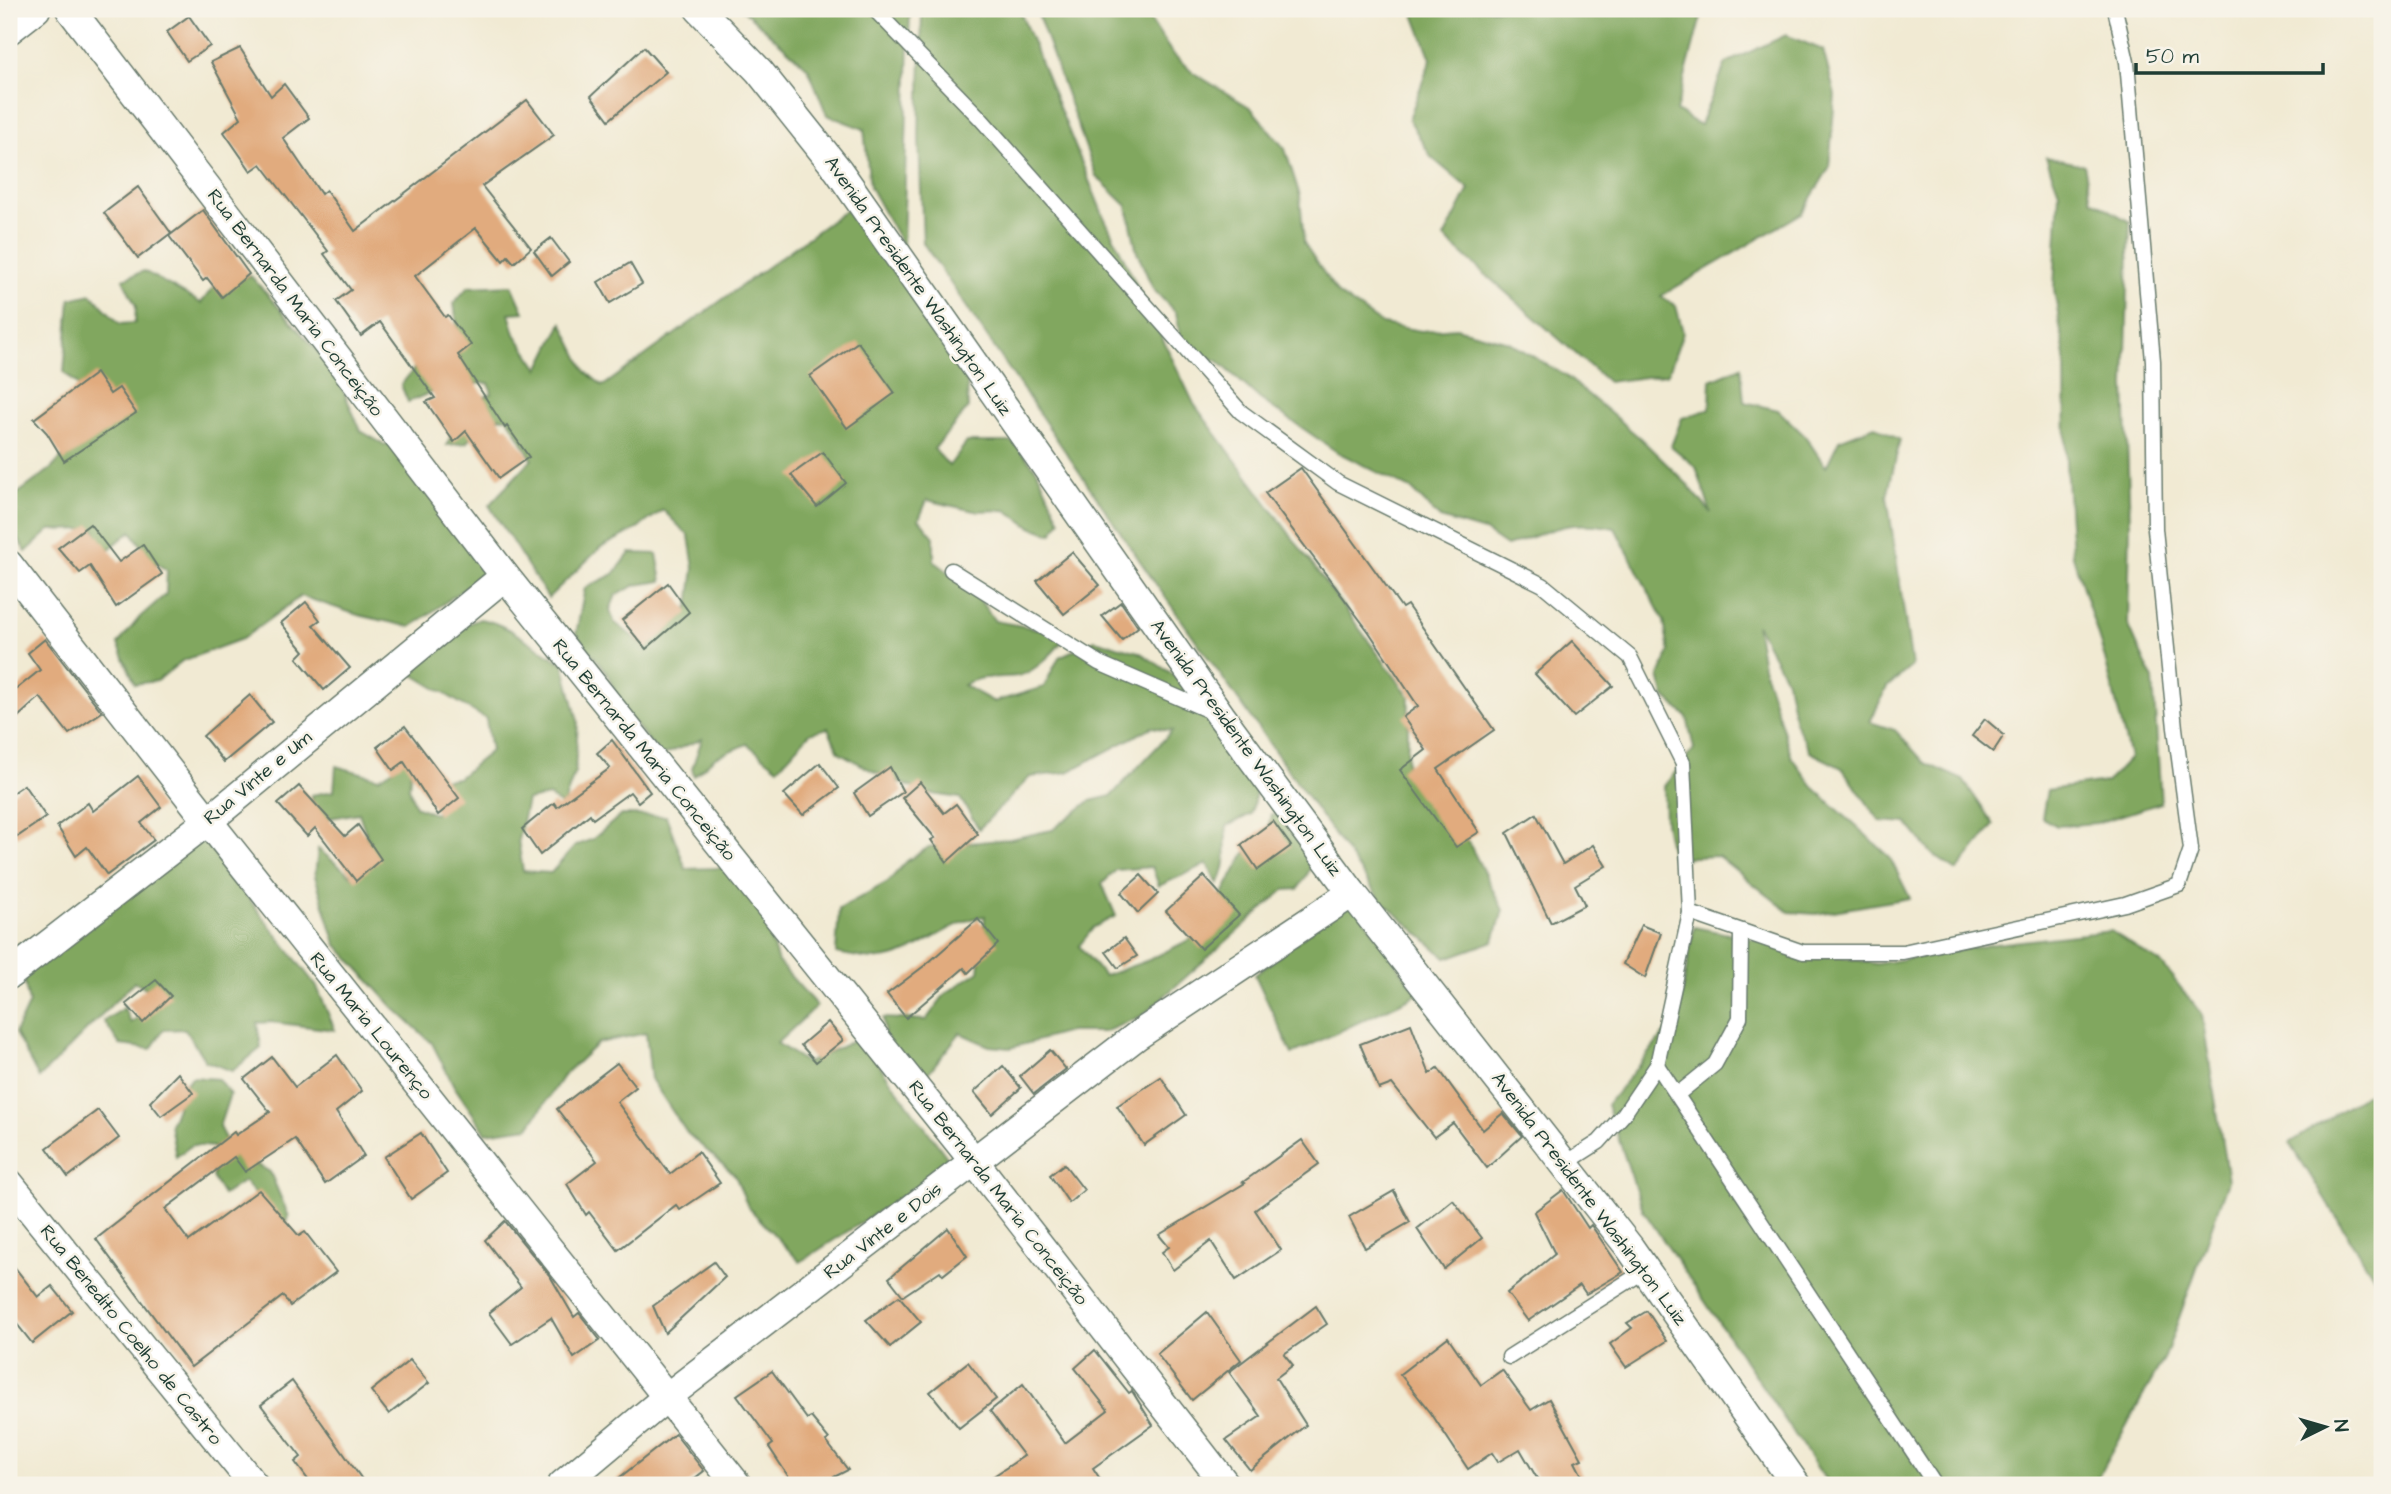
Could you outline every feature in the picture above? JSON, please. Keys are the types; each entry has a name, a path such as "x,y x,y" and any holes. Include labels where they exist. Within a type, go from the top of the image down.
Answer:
{"street":[{"path":"9,30 36,9"},
{"name":"Rua Bernarda Maria Conceição","path":"70,9 505,576 974,1161 1226,1485"},
{"name":"Avenida Presidente Washington Luiz","path":"699,9 759,72 838,170 1221,716 1352,893 1566,1163 1646,1270 1796,1485"},
{"name":"Rua Maria Lourenço","path":"9,565 208,821 737,1485"},
{"name":"Rua Vinte e Um","path":"9,975 208,821 505,576"},
{"name":"Rua Vinte e Dois","path":"562,1485 667,1397 1138,1035 1352,893"},
{"name":"Rua Benedito Coelho de Castro","path":"9,1183 254,1485"}],"lane":[{"path":"874,9 980,118 1241,412 1338,483 1543,585 1630,657 1683,763 1690,913 1657,1065 1624,1114 1599,1142 1566,1163"},
{"path":"1690,913 1803,952 1903,952 2125,904 2179,885 2191,849 2175,728 2155,529 2153,361 2127,62 2115,9"},
{"path":"951,570 1099,663 1221,716"},
{"path":"1678,1094 1715,1064 1740,1018 1741,931"},
{"path":"1657,1065 1935,1485"},
{"path":"1510,1357 1646,1270"}],"green space":[{"path":"742,9 895,9 899,12 901,9 910,9 903,247 870,187 864,129 827,115 808,68"},
{"path":"922,9 1019,9 1103,215 1194,404 1409,696 1407,765 1469,843 1503,910 1494,941 1446,958 1380,899 1153,580 923,243 919,138"},
{"path":"1036,9 1143,9 1172,53 1192,72 1251,108 1285,149 1300,196 1304,243 1338,294 1382,324 1421,331 1456,328 1509,342 1566,376 1640,438 1687,484 1711,513 1696,467 1671,446 1682,418 1710,409 1711,380 1741,367 1744,402 1778,410 1805,436 1826,467 1839,440 1875,426 1900,440 1887,496 1912,666 1887,687 1870,722 1895,730 1925,763 1963,780 1994,825 1957,871 1932,854 1907,823 1880,821 1842,768 1810,752 1795,722 1787,681 1756,624 1763,667 1792,758 1815,789 1889,856 1910,898 1816,914 1789,912 1718,856 1672,858 1665,823 1664,786 1694,749 1687,717 1664,696 1659,676 1669,652 1664,621 1615,528 1570,525 1506,546 1484,531 1440,518 1411,489 1337,452 1260,399 1218,361 1183,347 1176,313 1153,289 1137,252 1127,206 1096,176"},
{"path":"1412,9 1700,9 1701,17 1676,111 1700,125 1726,63 1786,35 1823,50 1835,95 1829,168 1802,213 1661,296 1676,306 1683,332 1668,374 1608,382 1444,238 1469,189 1431,157 1409,119 1431,59"},
{"path":"2046,157 2084,165 2091,199 2130,222 2125,385 2130,524 2128,624 2153,680 2161,803 2097,823 2057,826 2042,818 2047,790 2107,782 2130,758 2104,655 2072,553 2066,464 2065,357 2054,289 2059,192"},
{"path":"853,205 967,379 968,408 934,449 949,466 967,442 1013,442 1037,470 1060,521 1052,534 1031,527 1006,510 974,511 927,500 919,519 934,537 934,561 973,591 995,621 1066,634 1058,647 1030,671 1017,676 983,678 963,685 994,702 1044,687 1059,657 1095,640 1139,652 1192,687 1251,776 1256,792 1251,814 1227,826 1225,862 1218,884 1207,864 1159,886 1152,867 1116,870 1102,884 1116,916 1094,927 1079,946 1104,976 1149,960 1201,934 1245,853 1263,852 1271,814 1291,815 1314,853 1309,871 1298,889 1284,890 1142,1016 1104,1032 1069,1032 1010,1048 989,1046 960,1033 929,1072 917,1078 885,1040 883,1018 926,1020 945,994 979,971 985,916 957,925 906,952 875,959 836,953 839,909 888,882 907,861 929,847 1010,839 1052,830 1090,801 1111,796 1172,731 1152,727 1068,772 1030,777 979,829 960,798 925,793 869,769 839,752 828,728 810,733 778,768 747,744 715,757 694,776 692,768 702,739 661,756 623,709 606,671 576,634 585,588 614,574 630,553 657,554 662,581 636,585 616,595 610,610 614,622 642,644 666,629 689,606 694,568 689,536 663,510 635,530 600,548 548,598 489,505 532,459 508,418 490,417 466,443 447,445 462,405 492,394 489,383 449,385 408,402 401,385 413,370 420,352 457,361 460,346 454,303 468,287 512,285 524,312 509,313 515,334 539,369 562,323 586,372 603,386"},
{"path":"144,271 201,303 215,285 251,276 334,370 361,431 385,445 405,437 490,570 411,627 358,615 301,596 242,639 182,661 157,681 135,684 118,644 140,617 166,594 167,570 152,561 131,531 103,554 95,529 50,530 26,552 9,524 9,500 52,468 75,443 86,393 64,372 70,299 91,294 120,324 135,323 136,306 123,279"},
{"path":"480,619 512,631 563,663 578,721 575,772 563,806 549,796 527,800 518,840 523,871 551,873 575,846 593,839 621,815 666,816 686,869 747,867 778,962 817,1006 777,1043 807,1063 859,1038 952,1164 800,1262 748,1207 735,1175 687,1133 651,1079 646,1033 598,1043 563,1076 529,1127 486,1133 454,1086 432,1043 393,1007 336,944 315,876 318,849 353,877 374,858 359,813 319,820 311,795 334,791 336,766 379,778 395,768 399,735 411,768 409,787 415,806 434,814 452,803 440,780 458,778 491,751 486,719 404,669 455,629"},
{"path":"199,834 317,987 335,1030 271,1022 257,1023 261,1048 232,1071 205,1061 185,1029 163,1030 151,1049 120,1045 104,1021 124,1008 131,1023 163,996 134,982 39,1078 15,1033 29,1003 16,945 42,935"},
{"path":"1350,899 1418,994 1292,1054 1255,975"},
{"path":"1694,927 1876,964 1995,944 2111,931 2162,964 2202,1015 2228,1181 2165,1357 2097,1478 2101,1485 1829,1485 1643,1210 1607,1105 1678,1016"},
{"path":"191,1077 218,1079 230,1094 219,1127 231,1150 270,1172 289,1217 282,1233 261,1200 244,1181 223,1195 212,1177 217,1161 213,1147 192,1145 176,1157 170,1124"},
{"path":"2382,1084 2382,1290 2290,1143"}],"building":[{"path":"189,16 210,46 187,61 167,32"},
{"path":"644,47 666,72 609,120 591,96"},
{"path":"240,48 271,96 284,84 309,118 283,138 321,194 326,190 355,231 527,100 554,135 482,186 531,248 514,263 508,256 503,261 476,228 415,276 445,317 448,315 471,345 458,355 505,428 507,426 529,457 499,478 466,431 454,442 426,402 435,398 380,322 361,336 336,301 351,290 324,254 328,251 261,164 251,171 224,132 241,118 211,62"},
{"path":"138,187 171,233 138,258 104,213"},
{"path":"203,210 249,274 222,297 207,278 203,281 169,236"},
{"path":"551,238 569,262 552,276 534,251"},
{"path":"630,263 642,284 610,303 598,282"},
{"path":"858,342 895,393 847,428 810,376"},
{"path":"96,373 110,394 119,388 136,413 64,461 47,433 34,419"},
{"path":"823,452 846,483 817,507 791,475"},
{"path":"1301,468 1402,608 1407,605 1494,730 1438,769 1479,832 1456,847 1400,770 1426,750 1403,717 1418,706 1369,632 1265,493"},
{"path":"90,524 119,562 143,545 162,574 116,607 90,566 80,573 58,548"},
{"path":"1072,552 1100,585 1064,614 1037,581"},
{"path":"668,583 689,612 646,649 622,620"},
{"path":"306,602 320,620 313,625 350,668 324,690 297,658 304,651 281,623"},
{"path":"1121,602 1138,627 1122,640 1102,616"},
{"path":"45,639 102,712 69,734 40,697 9,725 9,695 40,670 28,653"},
{"path":"1572,641 1613,686 1574,717 1535,674"},
{"path":"250,695 272,722 224,762 203,736"},
{"path":"1985,719 2004,735 1993,752 1972,736"},
{"path":"405,726 459,798 438,815 404,762 393,770 377,747"},
{"path":"612,740 650,792 638,802 630,792 593,819 590,814 540,855 522,829 554,803 557,807 610,768 597,753"},
{"path":"820,763 839,788 803,815 784,794"},
{"path":"890,767 903,792 868,816 854,793"},
{"path":"138,776 161,807 141,823 154,840 107,875 87,847 76,856 57,826 88,803 93,811"},
{"path":"920,782 944,813 956,804 978,834 947,862 931,840 935,838 902,798"},
{"path":"24,785 46,817 17,837 9,825 9,795"},
{"path":"299,786 345,836 358,825 381,859 356,881 315,828 307,836 278,804"},
{"path":"1536,814 1563,864 1593,845 1606,866 1575,885 1585,905 1551,923 1507,833"},
{"path":"1273,821 1291,846 1258,870 1241,845"},
{"path":"1141,875 1158,894 1138,913 1121,893"},
{"path":"1204,876 1239,915 1201,949 1166,911"},
{"path":"978,919 998,944 968,973 964,968 906,1018 887,994 928,963"},
{"path":"1641,925 1661,933 1645,978 1623,964"},
{"path":"1124,938 1137,956 1118,968 1106,952"},
{"path":"156,980 171,996 143,1023 126,1004"},
{"path":"828,1022 843,1040 816,1062 801,1045"},
{"path":"1411,1024 1430,1074 1438,1068 1483,1130 1503,1113 1522,1136 1487,1168 1453,1123 1434,1137 1392,1084 1379,1089 1360,1044"},
{"path":"1050,1050 1066,1069 1034,1094 1020,1076"},
{"path":"337,1055 362,1091 336,1112 364,1156 325,1184 295,1139 245,1172 234,1157 165,1209 189,1241 259,1190 299,1236 305,1232 336,1272 290,1306 283,1296 191,1367 96,1239 234,1132 236,1135 270,1112 244,1079 272,1057 295,1087"},
{"path":"617,1063 636,1087 617,1102 670,1174 698,1152 720,1183 680,1210 676,1205 618,1250 589,1212 586,1215 567,1184 597,1161 557,1109"},
{"path":"1003,1066 1021,1088 992,1114 974,1092"},
{"path":"178,1073 193,1093 161,1116 150,1102"},
{"path":"1161,1077 1186,1115 1144,1145 1117,1106"},
{"path":"98,1110 119,1138 68,1177 47,1148"},
{"path":"421,1133 447,1173 411,1199 384,1157"},
{"path":"1302,1140 1319,1164 1255,1210 1281,1250 1236,1280 1211,1241 1173,1270 1162,1252 1169,1247 1159,1235 1245,1183 1243,1182"},
{"path":"1064,1164 1084,1190 1069,1203 1050,1175"},
{"path":"1563,1190 1588,1228 1591,1225 1623,1272 1586,1294 1580,1285 1528,1321 1507,1293 1555,1254 1534,1212"},
{"path":"1394,1191 1410,1222 1365,1248 1349,1217"},
{"path":"1453,1200 1482,1238 1444,1269 1417,1229"},
{"path":"505,1221 550,1276 574,1317 579,1313 600,1340 574,1358 551,1318 512,1344 489,1313 521,1287 485,1240"},
{"path":"948,1228 967,1256 943,1275 940,1271 903,1296 889,1278"},
{"path":"9,1260 38,1297 52,1286 72,1311 32,1343 9,1314"},
{"path":"714,1262 725,1277 665,1333 653,1306"},
{"path":"899,1296 921,1322 890,1347 866,1320"},
{"path":"1316,1306 1327,1324 1284,1354 1293,1365 1276,1378 1306,1425 1250,1470 1226,1440 1261,1416 1229,1372"},
{"path":"1647,1311 1667,1341 1626,1367 1610,1344 1632,1328 1627,1323"},
{"path":"1207,1312 1241,1360 1192,1400 1157,1354"},
{"path":"1448,1337 1481,1385 1502,1370 1531,1410 1549,1399 1582,1459 1575,1462 1587,1485 1541,1485 1520,1449 1498,1462 1492,1453 1468,1469 1431,1413 1400,1374"},
{"path":"1095,1350 1129,1393 1132,1391 1153,1425 1093,1468 1104,1485 980,1485 1024,1456 990,1411 1023,1384 1065,1443 1108,1410 1075,1368"},
{"path":"410,1360 429,1383 389,1414 371,1391"},
{"path":"968,1362 996,1399 959,1428 930,1392"},
{"path":"772,1371 807,1419 811,1417 829,1439 826,1441 848,1470 834,1477 839,1485 794,1485 769,1447 773,1444 737,1395"},
{"path":"292,1381 366,1485 312,1485 295,1462 301,1457 261,1405"},
{"path":"675,1434 704,1471 686,1485 610,1485"}]}
